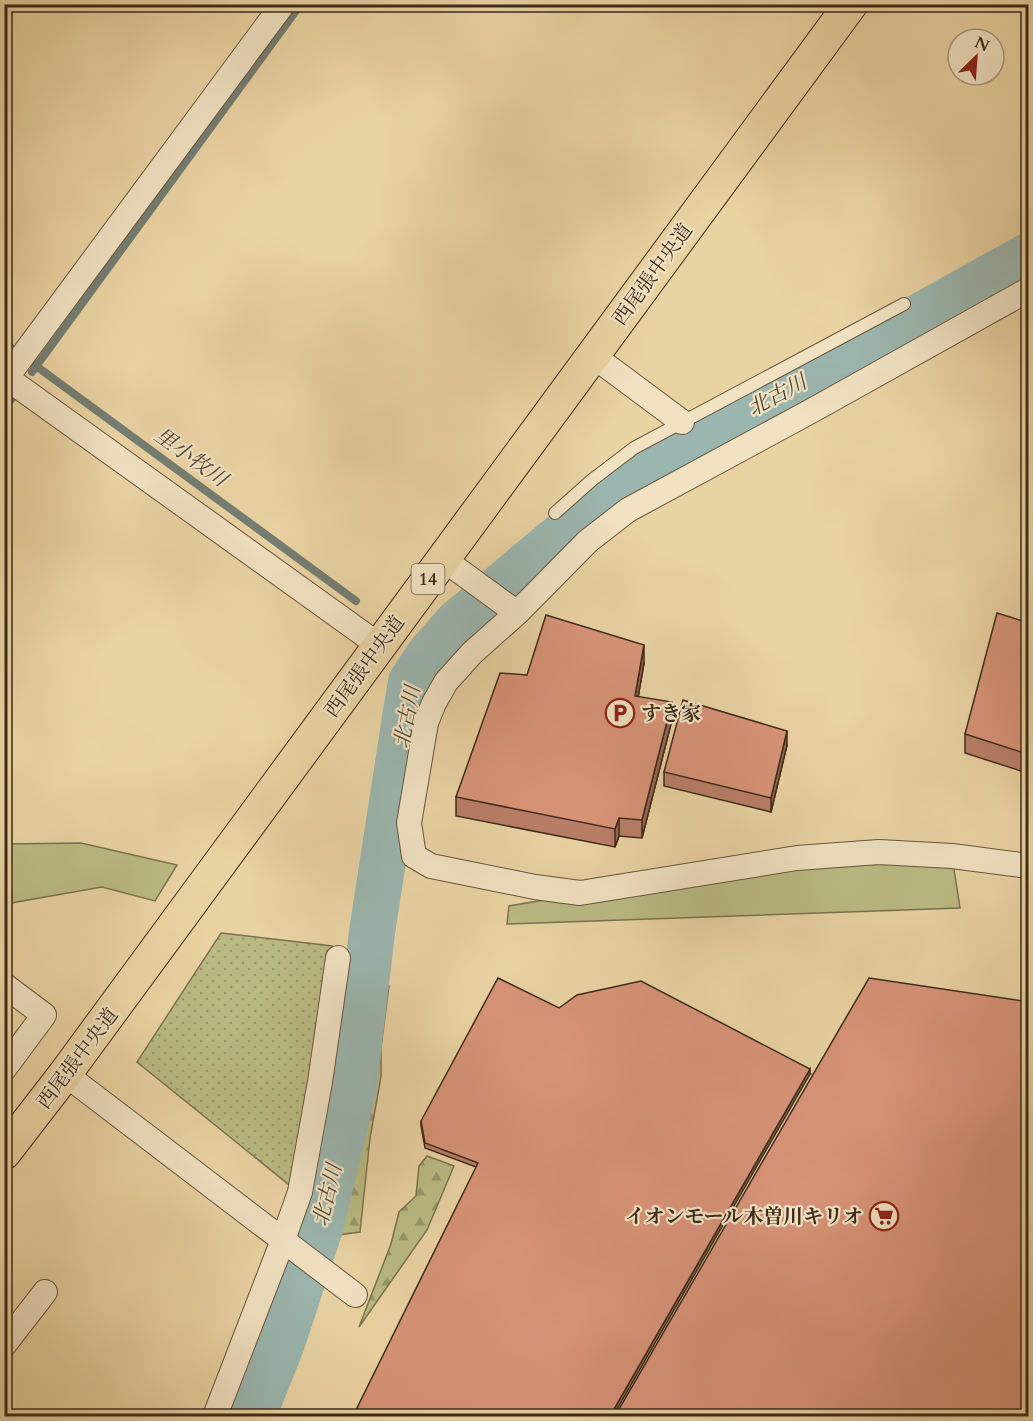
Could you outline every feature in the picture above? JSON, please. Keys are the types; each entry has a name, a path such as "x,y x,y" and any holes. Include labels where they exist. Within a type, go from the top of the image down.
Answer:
{"main road":[{"name":"西尾張中央道","path":"4,1153 66,1074 380,646 456,568 592,355 851,4"}],"street":[{"path":"283,4 12,369 380,646"},
{"path":"1029,290 628,510 588,541 512,609 446,682 426,723 409,823 414,856 431,866 535,887 580,893 797,858 879,852 952,856 1029,866"},
{"path":"592,355 682,422"},
{"path":"456,568 512,609"},
{"path":"215,1416 287,1243 300,1192 320,1082 338,958"},
{"path":"4,985 44,1015 4,1069"},
{"path":"66,1074 355,1295"},
{"path":"4,1346 45,1292"}],"lane":[{"path":"555,513 592,480 634,448 904,304"}],"green space":[{"path":"81,843 177,865 155,901 102,887 5,904 5,844"},
{"path":"952,856 960,908 507,924 509,906 797,858"},
{"path":"221,933 332,946 293,1188 137,1062"},
{"path":"389,986 381,1047 381,1077 370,1138 360,1232 337,1235 367,1072 377,987"},
{"path":"427,1156 454,1166 427,1230 359,1327 391,1244 399,1212 416,1196 419,1166"}],"building":[{"path":"997,613 1029,623 1029,735 1024,753 965,734"},
{"path":"546,615 644,645 635,696 672,702 642,820 619,818 615,829 456,797 500,673 527,675"},
{"path":"683,700 787,731 771,798 664,772"},
{"path":"498,978 559,1008 577,995 641,981 810,1069 610,1416 353,1416 478,1163 425,1143 421,1121"},
{"name":"イオンモール木曽川キリオ","path":"869,978 1029,1002 1029,1416 615,1416"}],"waterway":[{"path":"32,372 301,4"},
{"name":"北古川","path":"253,1416 282,1343 321,1225 354,1087 372,932 411,682 429,655 457,623 604,500 674,447 780,394 1028,256"},
{"name":"里小牧川","path":"4,343 20,354"},
{"name":"里小牧川","path":"32,363 356,601"},
{"path":"4,408 18,391"}],"place":[{"name":"すき家","path":"620,713"},
{"name":"イオンモール木曽川キリオ","path":"884,1216"}]}
